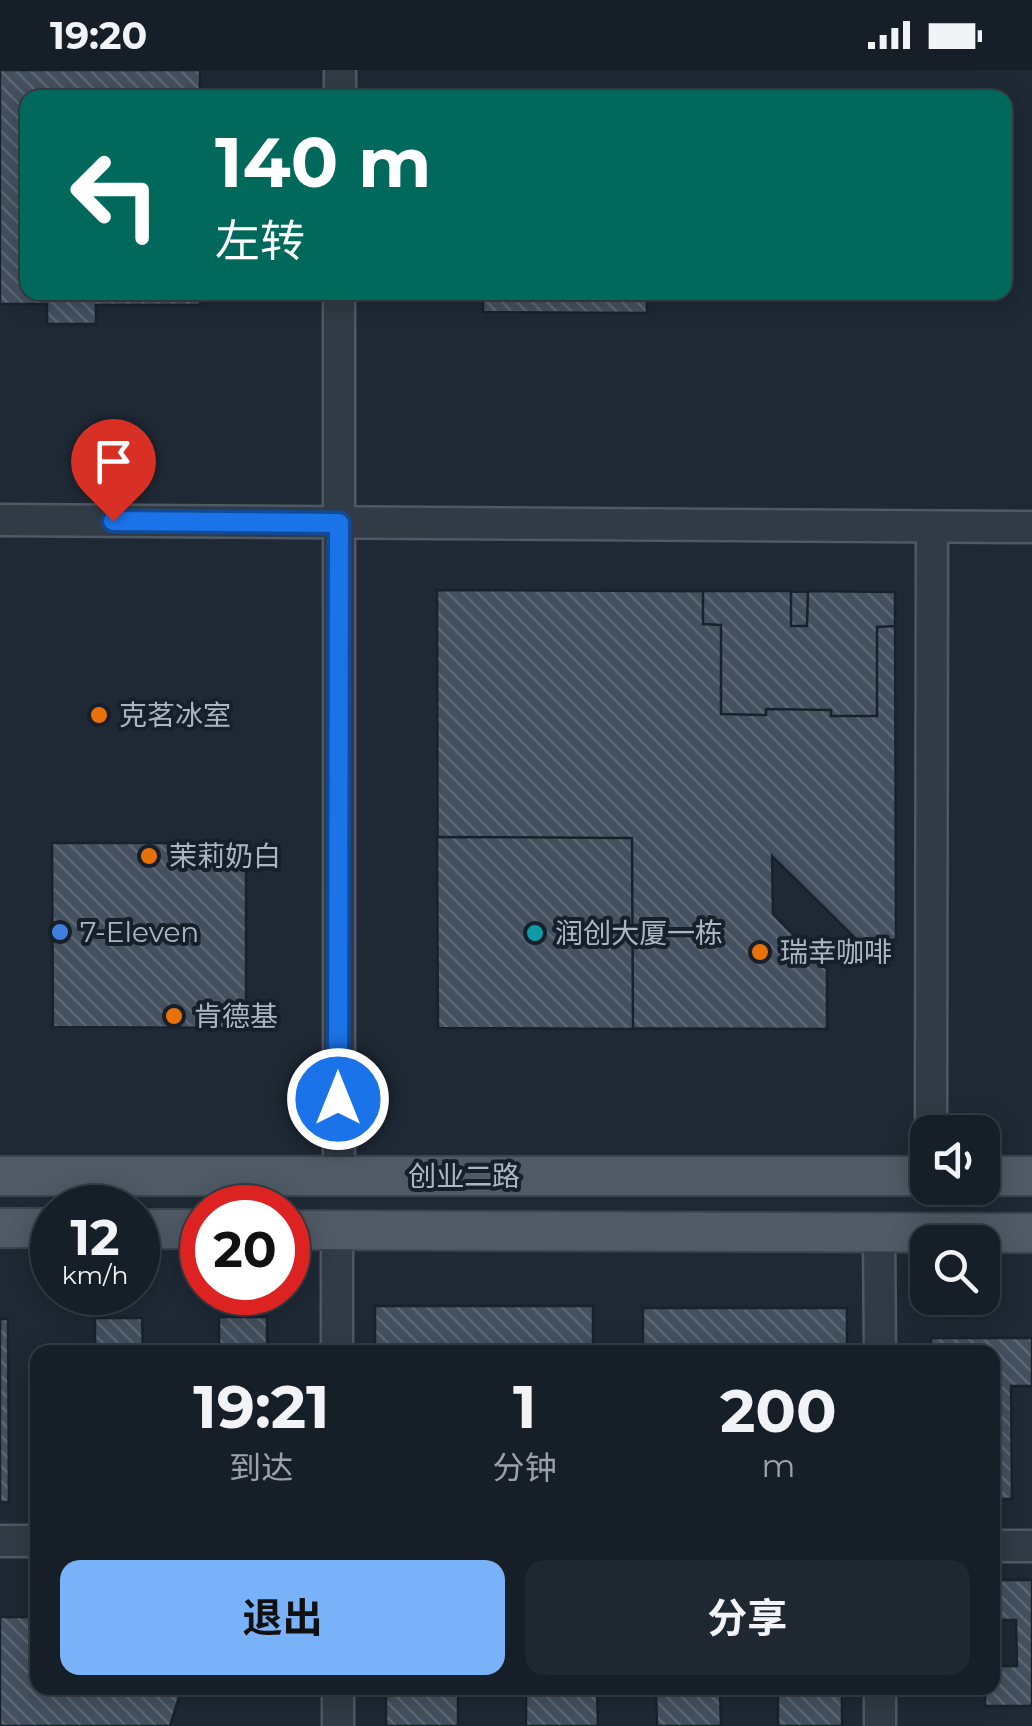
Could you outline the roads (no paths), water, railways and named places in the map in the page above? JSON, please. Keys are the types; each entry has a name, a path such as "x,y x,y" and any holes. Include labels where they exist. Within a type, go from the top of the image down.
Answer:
{"main road":[{"name":"创业二路","path":"0,1176 910,1176"},
{"path":"1000,1176 1032,1176"},
{"path":"0,1228 30,1228"},
{"name":"创业二路","path":"310,1230 1032,1233"}],"street":[{"path":"338,1176 339,300"},
{"path":"0,520 1032,527"},
{"path":"931,1115 932,526"},
{"path":"337,1230 337,1345"},
{"path":"880,1232 880,1345"},
{"path":"0,1541 30,1541"},
{"path":"1000,1546 1032,1546"},
{"path":"338,1695 338,1726"},
{"path":"880,1695 880,1726"}],"place":[{"name":"克茗冰室","path":"99,715"},
{"name":"茉莉奶白","path":"149,856"},
{"name":"7-Eleven","path":"60,932"},
{"name":"润创大厦一栋","path":"535,933"},
{"name":"瑞幸咖啡","path":"760,952"},
{"name":"肯德基","path":"174,1016"}]}
